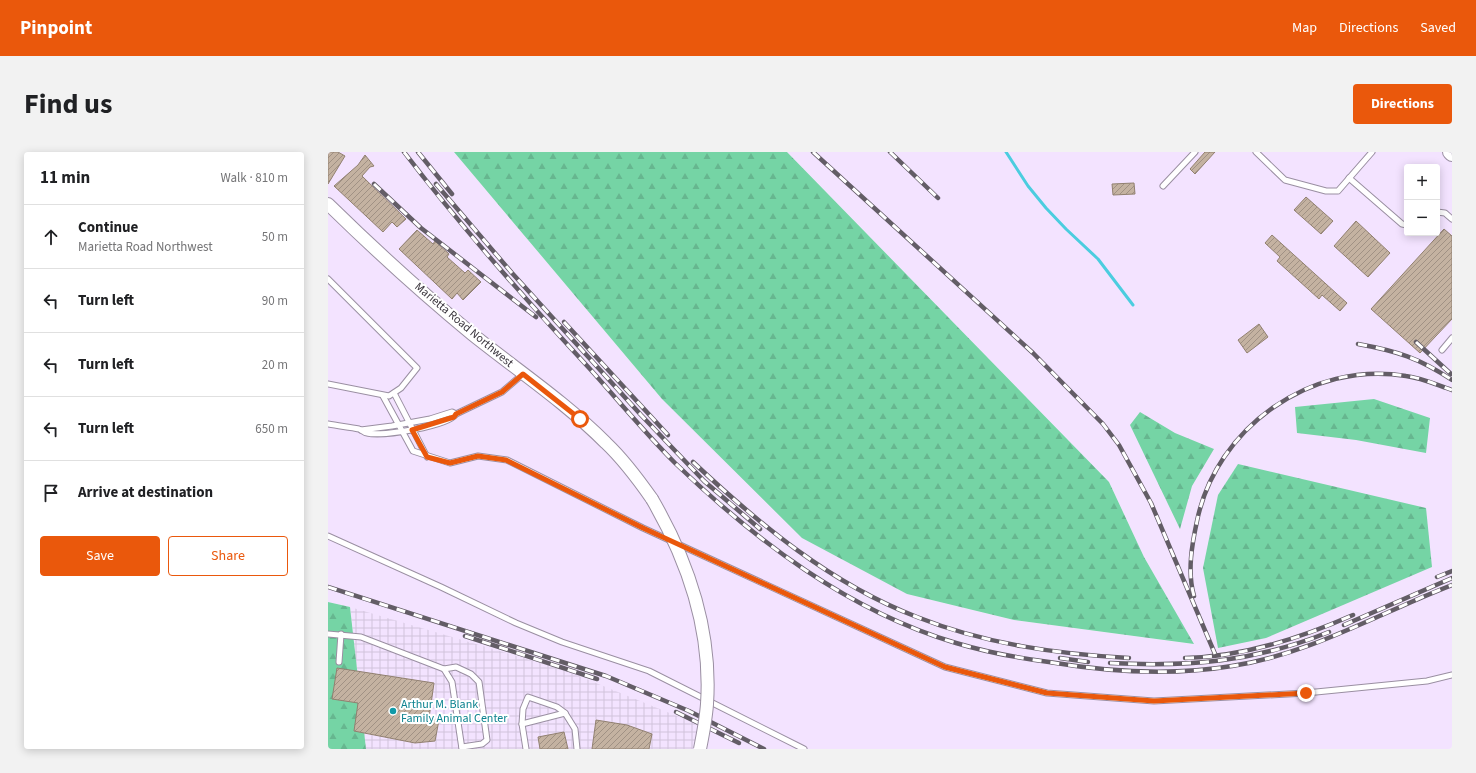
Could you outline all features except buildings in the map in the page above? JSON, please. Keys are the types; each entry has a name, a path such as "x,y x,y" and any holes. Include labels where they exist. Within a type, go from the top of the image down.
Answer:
{"street":[{"name":"Marietta Road Northwest","path":"328,204 389,263 471,333 580,419 607,443 631,470 652,499 670,530 684,563 698,608 706,661 707,704 700,749"}],"lane":[{"path":"1163,186 1195,152"},
{"path":"1256,152 1285,180 1297,184 1338,192 1372,152"},
{"path":"1349,178 1404,224"},
{"path":"1440,212 1445,212 1452,219"},
{"path":"328,279 417,368 401,388 389,396 328,384"},
{"path":"1442,350 1452,338"},
{"path":"328,424 361,430 367,433 401,432 412,430 454,417 456,414 502,392 523,374"},
{"path":"394,393 408,423 427,457"},
{"path":"383,396 401,432 413,451 427,457 450,463 478,456 506,460 643,528 945,667 1047,693 1154,701 1306,693 1427,681 1452,675"},
{"path":"361,430 398,425 452,412 456,414"},
{"path":"328,536 516,623 562,642 649,671 804,749"},
{"path":"328,634 341,634 367,639 444,669 456,667 472,674 479,682 487,740 482,744 462,748 452,682 444,669"},
{"path":"339,662 341,634"},
{"path":"526,749 522,724 523,709 528,697 557,707 566,713 575,729 577,749"},
{"path":"522,724 566,713"}],"shaded area":[{"path":"328,152 454,152 662,399 907,594 1014,620 1193,644 1144,557 1109,482 787,152 1452,152 1452,749 678,749 350,607 328,602"},
{"path":"350,607 564,670 699,725 696,749 366,749"}],"green space":[{"path":"454,152 787,152 1109,482 1144,557 1194,644 1014,620 907,594 802,538 662,399"},
{"path":"1374,399 1430,418 1426,453 1356,440 1297,433 1295,407"},
{"path":"1140,412 1175,433 1214,449 1192,486 1180,529 1130,425"},
{"path":"1238,464 1426,508 1432,567 1266,638 1218,648 1203,568 1218,495"},
{"path":"328,602 350,607 366,749 328,749"}],"waterway":[{"path":"1006,152 1028,186 1046,208 1098,259 1133,305"}],"railway":[{"path":"404,152 471,236 518,290 653,440 706,492 737,519 805,570 878,612 916,629 956,643 1026,659 1094,668 1140,672 1187,671 1232,666 1289,652 1344,632 1452,585"},
{"path":"418,152 452,194"},
{"path":"813,152 1033,353 1103,424 1119,445 1151,503 1215,654"},
{"path":"890,152 938,198"},
{"path":"374,184 421,228 536,317"},
{"path":"436,184 512,273 641,415 704,481 760,529"},
{"path":"564,322 668,435"},
{"path":"1416,342 1451,374"},
{"path":"1358,344 1384,349 1407,356 1429,366 1452,380"},
{"path":"1194,596 1191,577 1192,549 1197,521 1208,487 1224,457 1246,430 1273,408 1303,390 1336,379 1371,374 1412,377 1452,390"},
{"path":"693,462 770,530 826,570 855,588 885,603 917,617 943,626 995,641 1075,654 1129,658"},
{"path":"1437,577 1452,571"},
{"path":"1344,625 1452,578"},
{"path":"328,587 606,676 689,711 764,749"},
{"path":"1185,658 1228,654 1271,645 1313,631 1353,615"},
{"path":"1110,663 1167,664 1221,660 1274,650 1329,632"},
{"path":"465,636 597,679"},
{"path":"1060,658 1088,662"},
{"path":"676,712 739,743"}],"place":[{"name":"Arthur M. Blank Family Animal Center","path":"393,711"}],"route":[{"path":"580,419 523,374 494,397 456,414 454,417 433,425 412,430 427,457 450,463 478,456 506,460 643,528 945,667 1047,693 1154,701 1306,693"}]}
